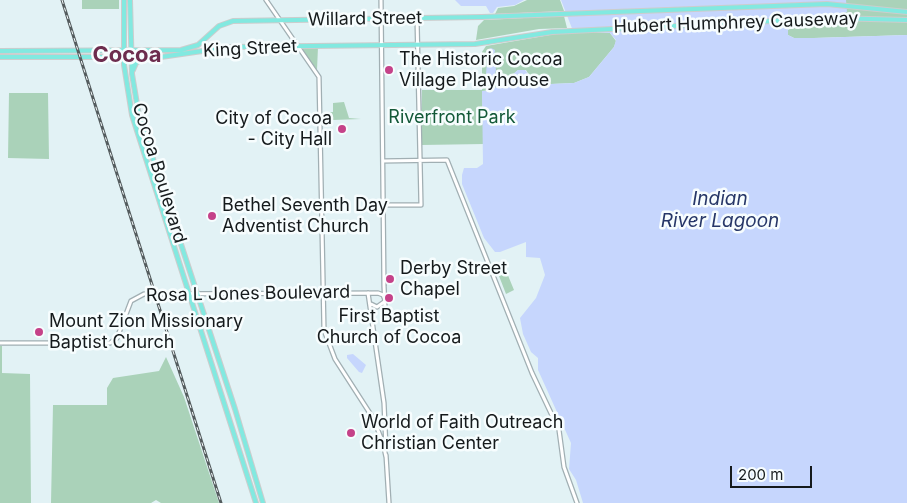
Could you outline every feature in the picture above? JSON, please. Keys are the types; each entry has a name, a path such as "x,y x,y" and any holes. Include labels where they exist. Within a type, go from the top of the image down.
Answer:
{"main road":[{"name":"Cocoa Boulevard","path":"124,0 124,57 130,104 143,152 206,342 256,503"},
{"name":"Cocoa Boulevard","path":"130,0 130,57 138,110 263,503"},
{"name":"Hubert Humphrey Causeway","path":"560,14 808,5 852,6 907,12"},
{"name":"Willard Street","path":"181,50 198,45 219,26 230,21 560,14"},
{"name":"Hubert Humphrey Causeway","path":"416,45 475,44 541,32 858,18 907,20"},
{"name":"King Street","path":"0,57 145,58 175,56 214,48 416,45"},
{"name":"King Street","path":"0,52 181,50"},
{"path":"132,74 136,62 145,58"},
{"path":"143,152 153,160"},
{"path":"158,199 167,204"},
{"path":"164,216 173,222"},
{"path":"212,364 222,370"}],"street":[{"path":"266,0 278,20 316,72 320,81 323,325 335,359 360,395 379,432 386,457"},
{"path":"372,314 384,301 381,0"},
{"path":"383,205 420,205 416,17"},
{"path":"383,161 448,160 543,398 559,430 564,467 577,503"},
{"name":"Rosa L Jones Boulevard","path":"0,343 110,343 117,338 127,308 136,297 148,294 368,293 377,292 384,288"},
{"path":"377,292 383,295 387,310 378,307 370,301 377,292"},
{"path":"368,293 386,425 389,503"},
{"path":"379,432 386,425"}],"green space":[{"path":"82,0 119,0 119,9 82,9"},
{"path":"527,0 560,0 564,11 495,14 498,8 514,6"},
{"path":"846,0 907,0 907,35 794,38 788,35 788,30 791,27 820,21 823,18 846,12"},
{"path":"564,16 567,28 539,29 476,40 478,26 484,20"},
{"name":"Riverfront Park","path":"573,31 610,33 616,41 614,47 589,77 574,83 528,85 523,83 531,78 526,70 518,70 501,85 491,90 482,91 484,144 421,145 422,90 482,90 482,52 486,46"},
{"path":"300,47 318,47 317,70"},
{"path":"9,93 48,93 49,159 8,158"},
{"path":"344,102 349,118 361,119 333,120 332,125 328,112 333,112 333,103"},
{"path":"507,273 514,290 506,294 499,276"},
{"path":"0,346 2,346 2,373 30,374 31,503 0,503"},
{"path":"166,357 184,397 219,503 161,503 156,500 151,503 51,503 53,405 107,405 107,388 113,378 159,371"}],"water":[{"path":"455,0 524,0 515,5 497,7 493,13 490,13 486,6 461,6"},
{"name":"Indian River Lagoon","path":"561,0 846,0 847,12 791,27 788,30 788,35 794,38 814,38 907,35 907,503 583,503 576,480 569,469 571,443 538,370 538,358 531,352 523,334 520,318 536,298 545,275 540,258 526,257 526,242 500,252 495,252 484,238 462,184 464,168 477,168 483,164 482,91 489,91 500,85 518,70 525,70 531,78 523,82 528,85 574,83 589,77 614,47 616,40 610,33 573,31"},
{"path":"491,48 495,50 496,70 494,77 486,74 488,50"},
{"path":"353,354 366,365 362,373 347,358 347,355"}],"railway":[{"path":"62,0 221,503"}],"place":[{"name":"The Historic Cocoa Village Playhouse","path":"389,70"},
{"name":"City of Cocoa - City Hall","path":"342,129"},
{"name":"Bethel Seventh Day Adventist Church","path":"212,216"},
{"name":"Derby Street Chapel","path":"390,279"},
{"name":"First Baptist Church of Cocoa","path":"389,298"},
{"name":"Mount Zion Missionary Baptist Church","path":"39,332"},
{"name":"World of Faith Outreach Christian Center","path":"351,433"}],"district":[{"name":"Cocoa","path":"127,55"}]}
